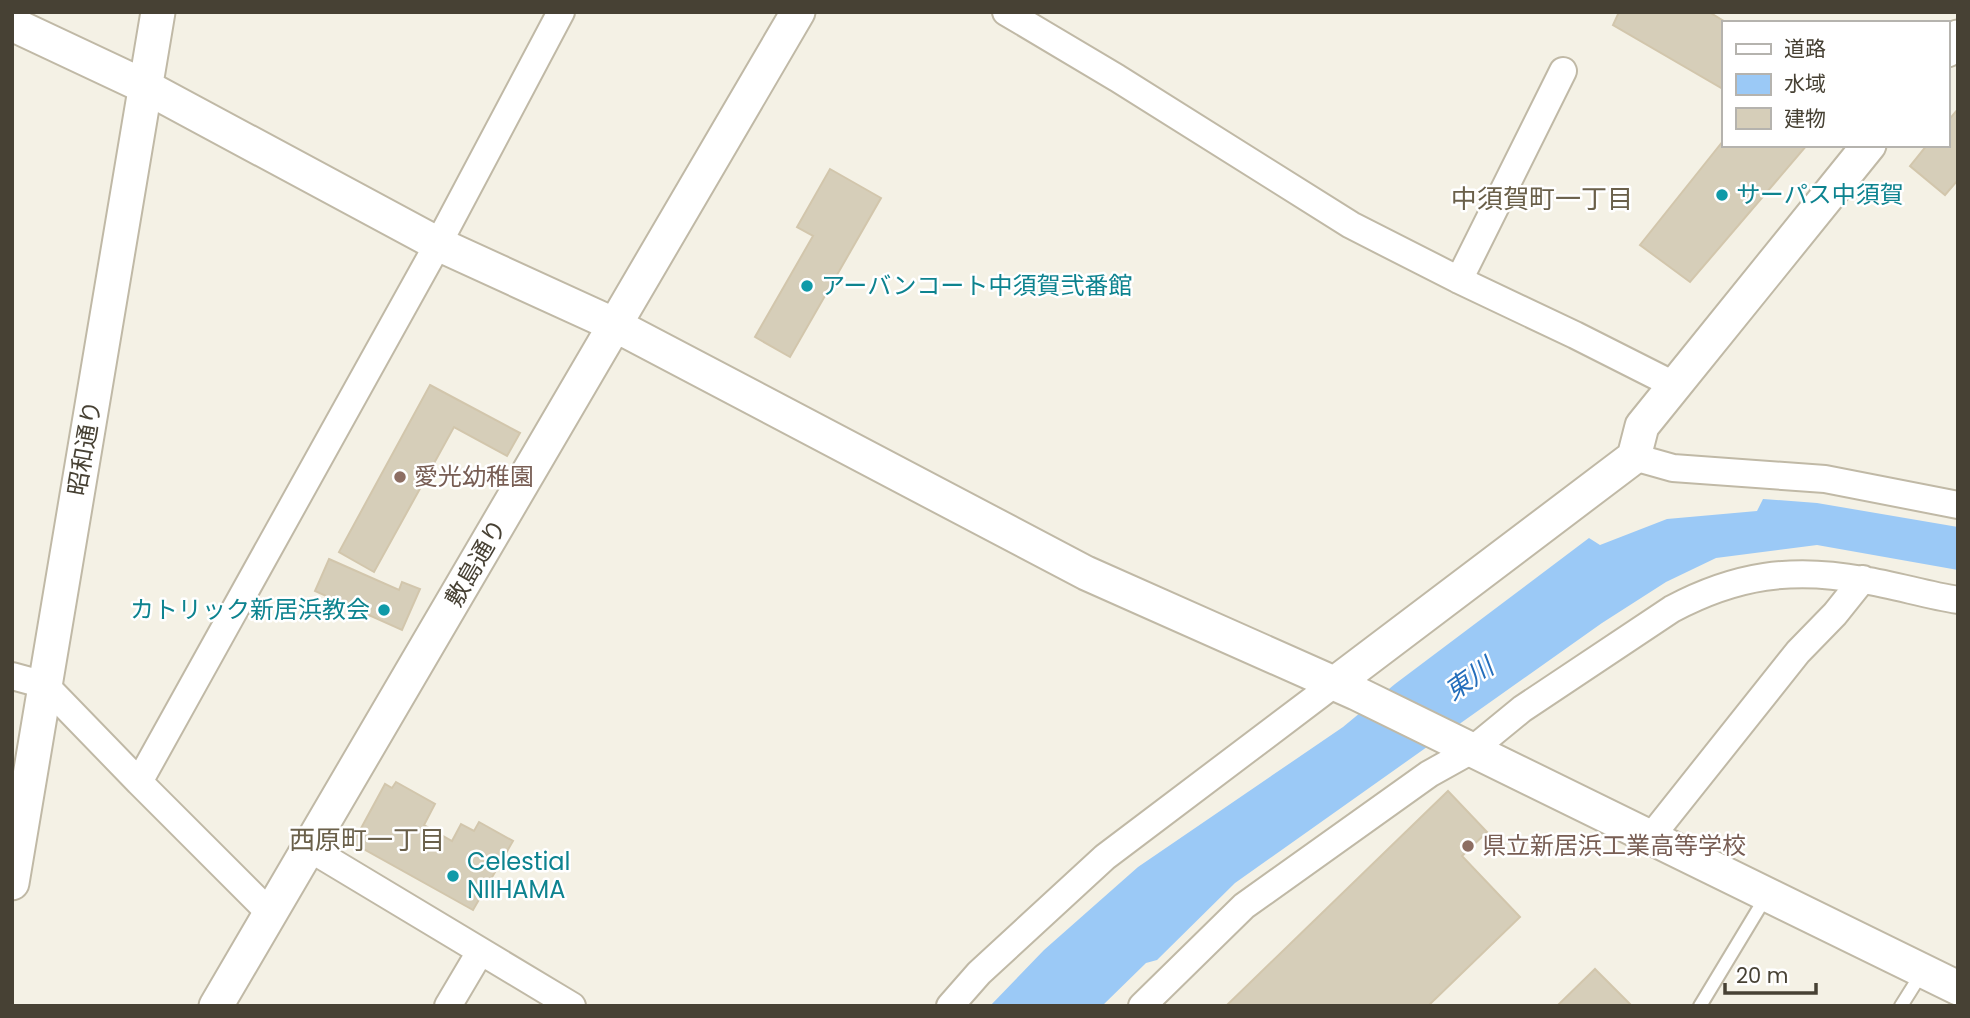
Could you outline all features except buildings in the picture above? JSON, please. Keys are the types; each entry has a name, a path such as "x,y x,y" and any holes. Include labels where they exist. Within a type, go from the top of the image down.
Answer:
{"street":[{"name":"昭和通り","path":"12,883 158,12"},
{"path":"139,782 438,244 561,12"},
{"name":"敷島通り","path":"216,1006 798,12"},
{"path":"1006,12 1117,78 1351,225 1459,281 1576,335 1674,385"},
{"path":"12,24 146,87 438,244 615,325 1086,573 1345,689 1958,988"},
{"path":"1459,281 1563,71"},
{"path":"950,1006 979,974 1105,857 1345,689 1634,457 1642,426 1867,147"},
{"path":"1634,457 1673,468 1825,479 1958,505"},
{"path":"1142,1006 1244,906 1429,774 1459,744 1522,709 1672,609 1698,595 1731,583 1772,575 1808,573 1863,579 1958,600"},
{"path":"1650,838 1798,652 1835,614 1863,579"},
{"path":"12,676 45,685 270,913"},
{"path":"309,848 572,1006"},
{"path":"448,1006 480,952"}],"lane":[{"path":"1700,1006 1767,895"},
{"path":"1901,1006 1923,971"}],"water":[{"name":"東川","path":"1763,499 1817,503 1958,527 1958,570 1817,545 1716,558 1666,582 1602,623 1235,883 1157,960 1146,963 1102,1006 990,1006 1044,950 1138,867 1343,727 1395,684 1589,538 1600,545 1667,519 1757,511"}],"place":[{"name":"サーパス中須賀","path":"1722,195"},
{"name":"アーバンコート中須賀弐番館","path":"807,286"},
{"name":"愛光幼稚園","path":"400,477"},
{"name":"カトリック新居浜教会","path":"384,610"},
{"name":"県立新居浜工業高等学校","path":"1468,846"},
{"name":"Celestial NIIHAMA","path":"453,876"}],"district":[{"name":"中須賀町一丁目","path":"1542,199"},
{"name":"西原町一丁目","path":"367,840"}]}
